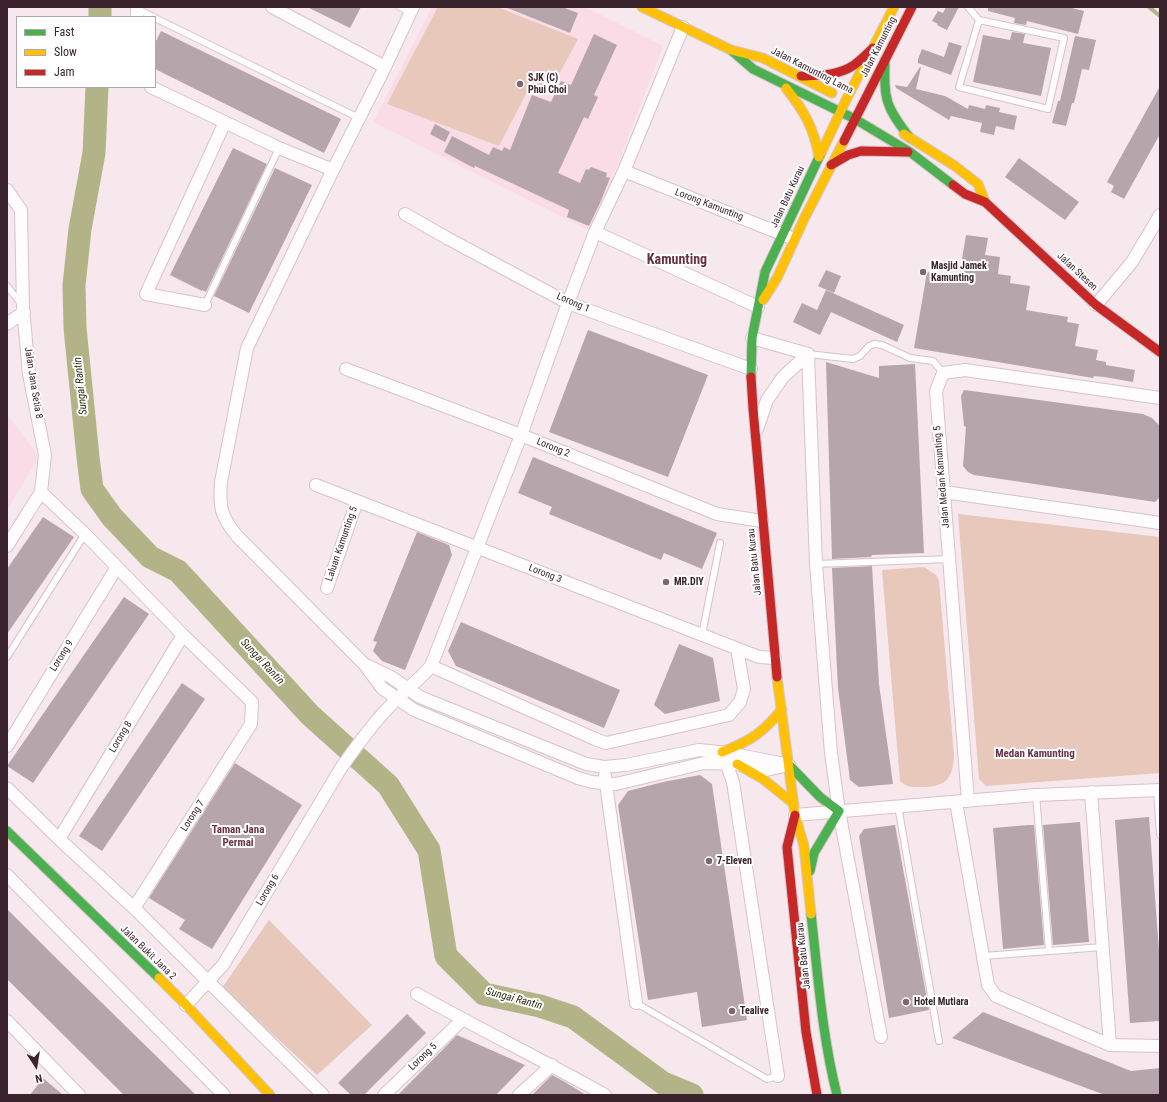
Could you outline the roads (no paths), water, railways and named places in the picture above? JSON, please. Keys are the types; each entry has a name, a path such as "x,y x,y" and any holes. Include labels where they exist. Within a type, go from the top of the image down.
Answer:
{"main road":[{"name":"Jalan Kamunting Lama","path":"642,7 731,50 763,58 863,109"},
{"name":"Jalan Kamunting","path":"846,100 894,7"},
{"name":"Jalan Kamunting","path":"855,119 863,109 885,60 912,7"},
{"path":"798,76 832,75 843,72 854,65 873,48"},
{"name":"Jalan Kamunting Lama","path":"731,50 753,69 841,111"},
{"path":"885,60 884,84 886,99 893,114 910,138"},
{"path":"783,83 801,106 810,121 817,141 819,157"},
{"name":"Jalan Batu Kurau","path":"837,1095 830,1067 824,1030 804,846 794,810 775,658 762,521 751,369 752,338 765,272 846,100"},
{"name":"Jalan Stesen","path":"841,111 910,152 965,194 985,202 1096,305 1160,352"},
{"name":"Jalan Batu Kurau","path":"758,307 777,278 794,239 855,119"},
{"name":"Jalan Stesen","path":"891,126 955,166 978,184 985,202"},
{"path":"831,165 848,155 862,151 910,152"},
{"path":"782,709 771,724 760,735 744,744 728,760 763,779 794,810"},
{"path":"789,764 820,797 839,811 814,853 808,882"},
{"name":"Jalan Batu Kurau","path":"794,810 787,847 806,1032 817,1095"},
{"name":"Jalan Bukit Jana 2","path":"7,831 186,1005 270,1095"}],"street":[{"path":"272,7 385,67"},
{"path":"408,9 385,67 333,170 247,348 221,482 220,501 226,522 237,536 365,664 382,688 414,710 578,778 592,782 616,784 704,763 757,757 789,764"},
{"path":"683,26 624,171 595,232 521,435 431,666 595,739 606,742 729,715 740,702 744,689 737,649"},
{"path":"153,88 279,148 333,170"},
{"path":"205,305 146,294 225,122"},
{"name":"Lorong Kamunting","path":"624,171 794,239"},
{"name":"Jalan Jana Setia 8","path":"7,190 21,210 23,310 29,374 45,454 41,492 7,546"},
{"name":"Lorong 1","path":"405,214 568,303 751,369"},
{"path":"1096,305 1132,262 1160,215"},
{"path":"595,232 758,307"},
{"path":"7,324 23,310"},
{"path":"752,338 808,354"},
{"path":"755,433 767,400 783,377 808,354"},
{"path":"808,354 816,564 831,753 839,811 881,1038"},
{"name":"Lorong 2","path":"346,369 521,435 717,514 762,521"},
{"path":"943,373 965,370 1160,398"},
{"name":"Jalan Medan Kamunting 5","path":"943,373 936,391 949,559 962,801 988,985 996,996 1110,1045"},
{"name":"Lorong 3","path":"316,485 737,649 759,657 775,658"},
{"path":"41,492 85,534 183,635"},
{"path":"944,492 1160,523"},
{"name":"Laluan Kamunting 5","path":"327,588 357,501"},
{"name":"Lorong 9","path":"7,746 117,567"},
{"name":"Lorong 7","path":"134,908 252,724 252,702 183,635"},
{"name":"Lorong 8","path":"59,839 183,635"},
{"path":"365,664 391,677 420,697 586,764 604,767 626,765 699,750 728,760 766,770 789,764"},
{"name":"Lorong 6","path":"186,1005 223,965 341,768 361,740 397,699 420,679 431,666"},
{"path":"728,760 733,782 778,1076"},
{"path":"604,767 636,1003"},
{"path":"7,788 59,839 134,908 323,1095"},
{"path":"794,810 839,811 1036,795 1158,790"},
{"path":"1091,792 1110,1045 1160,1046"},
{"path":"7,875 224,1095"},
{"path":"417,994 462,1020 552,1065 605,1095"},
{"name":"Lorong 5","path":"384,1095 462,1020"},
{"path":"7,1021 79,1095"},
{"path":"519,1095 552,1065"}],"lane":[{"path":"968,7 979,20 1064,38 1048,109 959,87 979,20"},
{"path":"137,11 151,16"},
{"path":"156,18 359,118"},
{"path":"205,305 279,148"},
{"path":"7,286 23,310"},
{"path":"808,354 854,359 860,356 869,346 874,344 882,345 910,358 933,361 943,373"},
{"path":"7,657 85,534"},
{"path":"702,635 720,543"},
{"path":"816,564 949,559"},
{"path":"1158,790 1160,835"},
{"path":"1036,795 1049,951"},
{"path":"898,806 939,1041"},
{"path":"983,956 1103,947"},
{"path":"636,1003 767,1079 778,1076"}],"waterway":[{"name":"Sungai Rantin","path":"100,7 100,16"},
{"path":"1149,7 1160,16"},
{"name":"Sungai Rantin","path":"97,88 94,153 80,229 74,285 75,328 92,489 112,517 150,557 178,571 310,715 388,785 429,850 446,956 484,994 540,1006 573,1017 663,1083 692,1095"}],"place":[{"name":"SJK (C) Phui Choi","path":"520,84"},
{"name":"Masjid Jamek Kamunting","path":"923,272"},
{"name":"MR.DIY","path":"666,582"},
{"name":"7-Eleven","path":"709,861"},
{"name":"Hotel Mutiara","path":"906,1002"},
{"name":"Tealive","path":"732,1011"}],"district":[{"name":"Kamunting","path":"677,260"},
{"name":"Medan Kamunting","path":"1035,754"},
{"name":"Taman Jana Permai","path":"238,836"}]}
